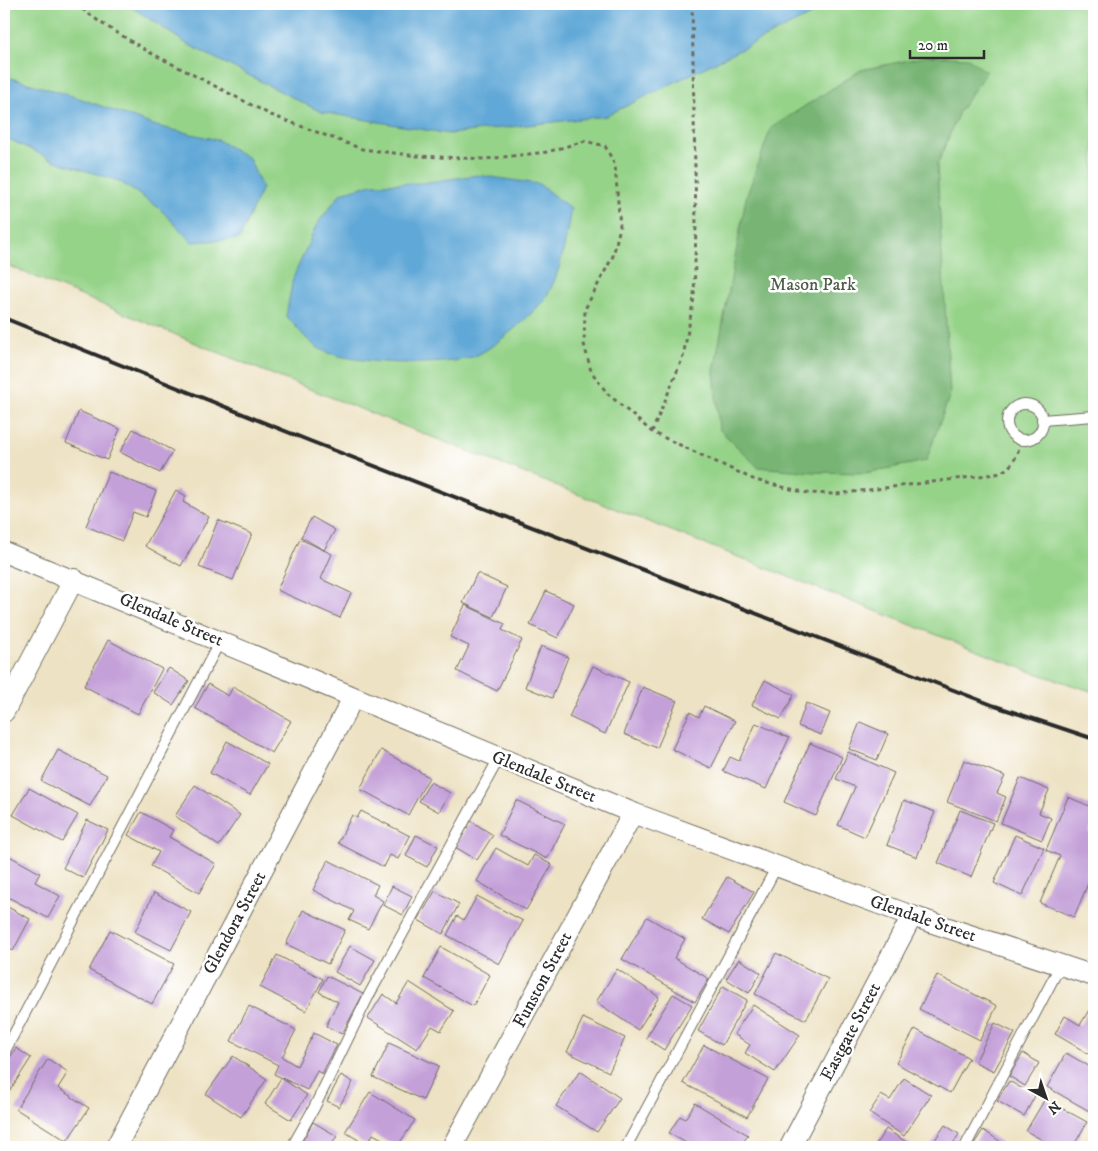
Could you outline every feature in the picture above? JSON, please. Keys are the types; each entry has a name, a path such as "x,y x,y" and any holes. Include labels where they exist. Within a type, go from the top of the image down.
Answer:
{"street":[{"name":"Glendale Street","path":"4,552 633,813 912,916 1094,976"},
{"path":"4,712 74,580"},
{"name":"Glendora Street","path":"116,1147 354,698"},
{"name":"Funston Street","path":"452,1147 633,813"},
{"name":"Eastgate Street","path":"790,1147 912,916"}],"lane":[{"path":"1021,404 1034,408 1042,420 1042,428 1035,439 1021,440 1010,430 1007,424 1007,417 1014,406 1021,404"},
{"path":"1042,420 1094,416"},
{"path":"4,1053 220,641"},
{"path":"292,1147 314,1108 369,995 499,758"},
{"path":"626,1147 776,866"},
{"path":"965,1147 1060,966"}],"path":[{"path":"76,4 101,23 149,52 271,115 362,149 383,153 486,159 547,152 586,141 604,146 615,165 620,227 614,256 585,309 584,344 591,371 608,394 652,432 755,480 807,493 836,494 1004,472 1019,453 1021,440"},
{"path":"652,432 683,357 694,298 696,226 692,4"}],"green space":[{"name":"Mason Park","path":"4,4 1094,4 1094,692 1029,671 261,370 4,264"},
{"path":"928,56 968,58 986,72 959,112 937,165 950,394 926,461 865,473 814,472 758,467 719,429 714,371 746,198 771,128 861,70"}],"water":[{"path":"127,4 833,4 606,116 449,134 321,112 187,44"},
{"path":"4,76 79,98 156,126 218,140 249,158 262,188 239,239 192,242 159,208 119,181 55,161 4,137"},
{"path":"477,175 539,184 571,209 560,266 546,297 501,340 473,357 459,360 418,363 371,361 331,354 318,348 286,316 293,278 317,224 341,193 372,184 422,183"}],"building":[{"path":"79,411 120,429 107,460 66,443"},
{"path":"133,429 173,451 160,473 120,452"},
{"path":"109,472 156,491 146,517 133,512 122,541 86,526"},
{"path":"176,490 186,496 183,502 209,517 181,566 145,546"},
{"path":"312,517 335,530 324,550 301,537"},
{"path":"218,520 252,534 233,580 199,567"},
{"path":"300,539 332,554 321,579 351,593 340,618 277,590"},
{"path":"477,573 507,587 493,617 463,603"},
{"path":"546,591 574,604 558,638 530,625"},
{"path":"465,605 505,624 502,630 522,640 497,691 457,671 469,646 450,637"},
{"path":"108,640 162,669 138,714 84,686"},
{"path":"541,646 568,657 552,698 525,687"},
{"path":"593,666 629,682 605,734 569,717"},
{"path":"169,668 189,681 173,705 153,692"},
{"path":"765,680 794,695 781,719 752,705"},
{"path":"208,684 228,696 233,687 291,721 272,753 195,708"},
{"path":"643,687 677,701 657,748 624,734"},
{"path":"806,703 830,713 821,735 798,726"},
{"path":"704,706 735,721 711,768 672,749 690,712 699,717"},
{"path":"860,722 888,734 877,760 849,749"},
{"path":"756,723 789,738 766,789 723,771 730,757 739,761"},
{"path":"227,741 268,764 250,795 210,773"},
{"path":"810,743 842,757 816,816 784,802"},
{"path":"58,750 107,775 90,806 41,781"},
{"path":"381,750 429,777 408,815 360,789"},
{"path":"848,752 894,773 865,837 838,825 855,787 836,779"},
{"path":"964,760 1005,776 997,793 1006,797 996,821 947,802"},
{"path":"1020,778 1049,790 1039,813 1051,818 1042,840 1001,823"},
{"path":"430,782 450,793 439,812 419,801"},
{"path":"195,785 240,815 219,846 175,816"},
{"path":"29,788 78,815 62,842 13,815"},
{"path":"1068,797 1094,808 1094,820 1089,833 1094,835 1094,869 1074,917 1040,903 1060,856 1046,850"},
{"path":"516,800 565,824 547,859 499,835"},
{"path":"904,800 935,812 917,857 887,845"},
{"path":"960,810 993,823 971,877 938,863"},
{"path":"361,811 410,836 398,859 390,855 384,867 338,843 352,815 357,818"},
{"path":"141,812 173,830 169,837 216,864 199,893 151,866 159,852 128,835"},
{"path":"87,820 108,830 83,878 63,868"},
{"path":"471,821 493,835 477,860 455,847"},
{"path":"416,835 438,846 427,867 406,856"},
{"path":"1015,835 1044,848 1022,896 994,883"},
{"path":"496,848 528,866 534,855 552,865 526,910 477,881"},
{"path":"4,853 40,873 35,882 60,896 48,918 4,895"},
{"path":"328,860 378,885 373,895 383,901 368,929 349,920 354,911 313,890"},
{"path":"727,877 754,892 729,934 702,919"},
{"path":"392,886 412,896 403,915 383,905"},
{"path":"435,891 459,904 443,934 418,920"},
{"path":"154,893 191,912 171,950 135,932"},
{"path":"477,896 523,921 499,964 447,935 457,916 464,920"},
{"path":"4,905 30,919 13,951 4,946"},
{"path":"303,910 345,930 328,964 286,944"},
{"path":"647,917 685,939 674,958 709,979 695,1002 622,959"},
{"path":"110,930 174,964 152,1004 89,970"},
{"path":"350,946 375,960 360,986 335,972"},
{"path":"441,947 490,975 473,1006 424,978"},
{"path":"776,953 828,979 806,1020 755,994"},
{"path":"277,955 323,979 306,1011 260,987"},
{"path":"739,959 761,973 749,993 726,979"},
{"path":"617,969 659,997 638,1030 596,1002"},
{"path":"937,975 997,1006 980,1040 919,1009"},
{"path":"327,976 363,994 342,1034 326,1026 338,1002 319,992"},
{"path":"409,982 454,1011 441,1031 432,1026 417,1049 368,1018 383,994 396,1003"},
{"path":"723,986 747,1000 722,1045 698,1031"},
{"path":"673,994 692,1005 664,1050 646,1038"},
{"path":"753,1005 800,1035 775,1072 745,1053 750,1045 734,1034"},
{"path":"249,1006 296,1030 282,1057 297,1066 314,1033 337,1045 322,1074 317,1071 307,1090 274,1074 278,1065 231,1041"},
{"path":"1089,1010 1094,1013 1094,1057 1055,1034 1065,1016 1080,1025"},
{"path":"583,1018 625,1038 609,1072 567,1052"},
{"path":"995,1023 1015,1033 994,1071 975,1062"},
{"path":"915,1029 969,1058 950,1093 896,1063"},
{"path":"389,1043 439,1066 423,1100 373,1077"},
{"path":"704,1045 768,1079 747,1117 683,1083"},
{"path":"16,1048 31,1058 9,1092 4,1089 4,1067"},
{"path":"1023,1053 1039,1063 1025,1086 1009,1076"},
{"path":"1066,1053 1094,1069 1094,1107 1091,1112 1047,1087"},
{"path":"233,1056 267,1079 241,1117 206,1094"},
{"path":"48,1059 68,1072 58,1088 89,1108 67,1141 16,1109"},
{"path":"580,1071 620,1098 597,1132 556,1106"},
{"path":"341,1075 353,1082 339,1107 327,1101"},
{"path":"281,1078 307,1095 291,1120 265,1104"},
{"path":"904,1078 931,1095 904,1136 869,1113 881,1095 890,1100"},
{"path":"1009,1081 1035,1096 1024,1116 997,1101"},
{"path":"370,1092 415,1120 397,1147 373,1134 367,1145 345,1132"},
{"path":"1045,1099 1087,1122 1073,1147 1055,1147 1026,1131"},
{"path":"695,1103 748,1135 740,1147 693,1147 669,1133 680,1116 685,1119"},
{"path":"313,1122 337,1136 330,1147 308,1147 301,1143"},
{"path":"945,1125 959,1134 951,1147 930,1147"},
{"path":"886,1129 914,1147 874,1147"},
{"path":"983,1130 1001,1142 998,1147 972,1147"}],"railway":[{"path":"4,318 310,441 995,706 1094,739"}]}
